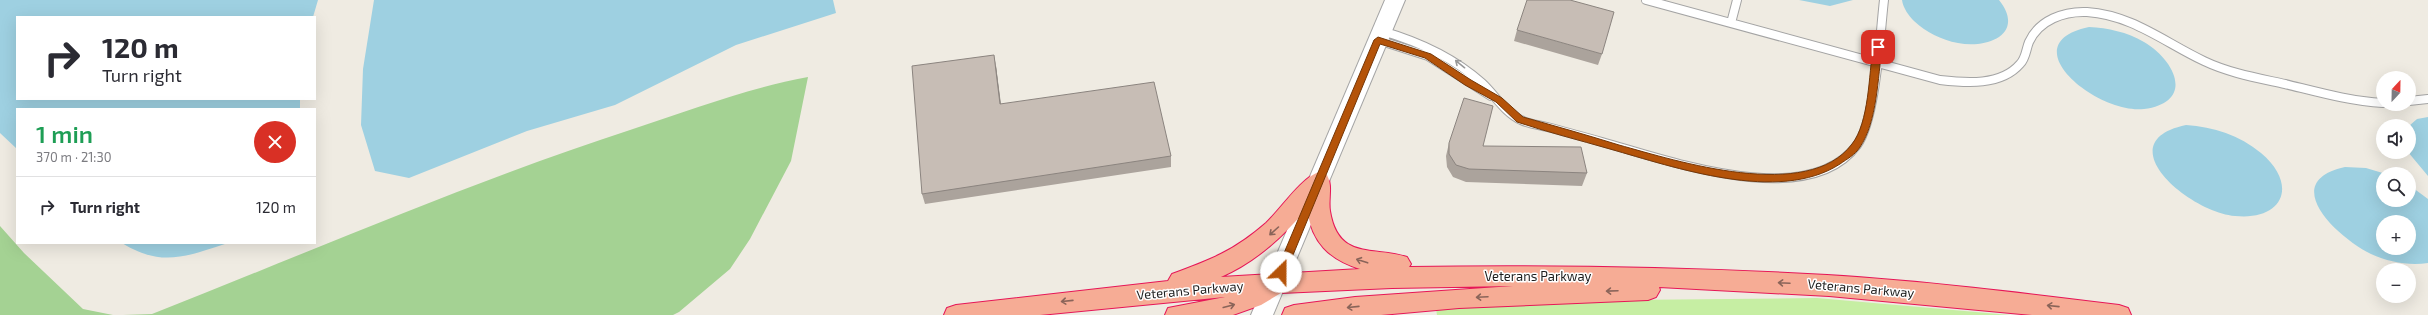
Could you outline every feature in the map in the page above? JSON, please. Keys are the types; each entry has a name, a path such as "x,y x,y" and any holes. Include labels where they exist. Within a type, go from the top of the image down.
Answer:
{"highway":[{"path":"1319,181 1319,214 1326,232 1332,243 1342,251 1363,262 1376,264 1584,262 1636,276"},
{"path":"1106,298 1198,277 1240,257 1284,222 1319,181"},
{"name":"Veterans Parkway","path":"956,315 1106,298 1277,283 1484,276 1675,277 1893,290 2119,315"},
{"path":"1294,315 1355,307 1459,298 1656,290 1675,277"},
{"path":"1177,315 1215,310 1251,299 1277,283"}],"street":[{"path":"1262,315 1277,283 1395,0"}],"lane":[{"path":"1646,0 1940,80 1970,82 1987,80 2012,72 2021,64 2033,33 2041,24 2054,17 2085,12 2110,15 2140,24 2189,53 2222,68 2350,100 2376,102"},
{"path":"1731,23 1738,0"},
{"path":"1380,36 1428,56 1468,83 1499,100 1520,120 1687,168 1724,174 1783,178 1814,173 1828,167 1850,153 1857,145 1866,124 1884,0"},
{"path":"2416,100 2428,99"}],"green space":[{"path":"808,77 791,161 750,239 730,269 679,312 673,315 123,315 152,314 512,171 742,93"},
{"path":"0,226 24,253 83,309 113,315 0,315"},
{"path":"1817,298 2010,315 1437,315 1436,309 1623,300"}],"water":[{"path":"0,0 318,0 313,16 16,16 16,100 300,100 300,108 16,108 16,148 0,133"},
{"path":"374,0 833,0 836,13 736,45 615,105 527,131 409,178 375,171 361,125 363,69"},
{"path":"1799,0 1853,0 1830,6"},
{"path":"1902,0 1999,0 2006,12 2008,22 2006,30 2000,36 1991,41 1980,44 1952,42 1940,38 1919,25 1906,12"},
{"path":"2089,27 2103,28 2124,33 2144,42 2155,50 2172,70 2175,80 2175,90 2170,98 2160,105 2144,109 2125,108 2105,101 2085,90 2069,77 2059,62 2057,48 2067,36"},
{"path":"2428,117 2428,176 2414,159 2416,159 2417,119"},
{"path":"2186,125 2226,133 2244,141 2261,153 2273,165 2280,177 2282,188 2280,198 2274,207 2265,213 2251,216 2235,216 2216,212 2178,190 2163,175 2154,160 2153,146 2163,134"},
{"path":"2345,167 2366,168 2376,171 2376,207 2416,207 2416,190 2428,199 2428,263 2399,263 2385,259 2371,254 2343,236 2320,210 2315,197 2316,185 2325,174"},
{"path":"124,244 225,244 200,252 175,257 162,257 136,251"}],"building":[{"path":"1527,0 1570,0 1614,12 1602,54 1517,30"},
{"path":"994,55 1000,104 1154,82 1171,156 922,194 912,66"},
{"path":"1464,98 1493,106 1483,146 1581,147 1587,173 1469,169 1456,165 1449,154 1449,143"}],"route":[{"path":"1281,272 1378,40 1428,56 1468,83 1499,100 1520,120 1628,149 1687,168 1757,178 1783,178 1814,173 1840,161 1850,153 1863,135 1866,124 1878,47"}]}
